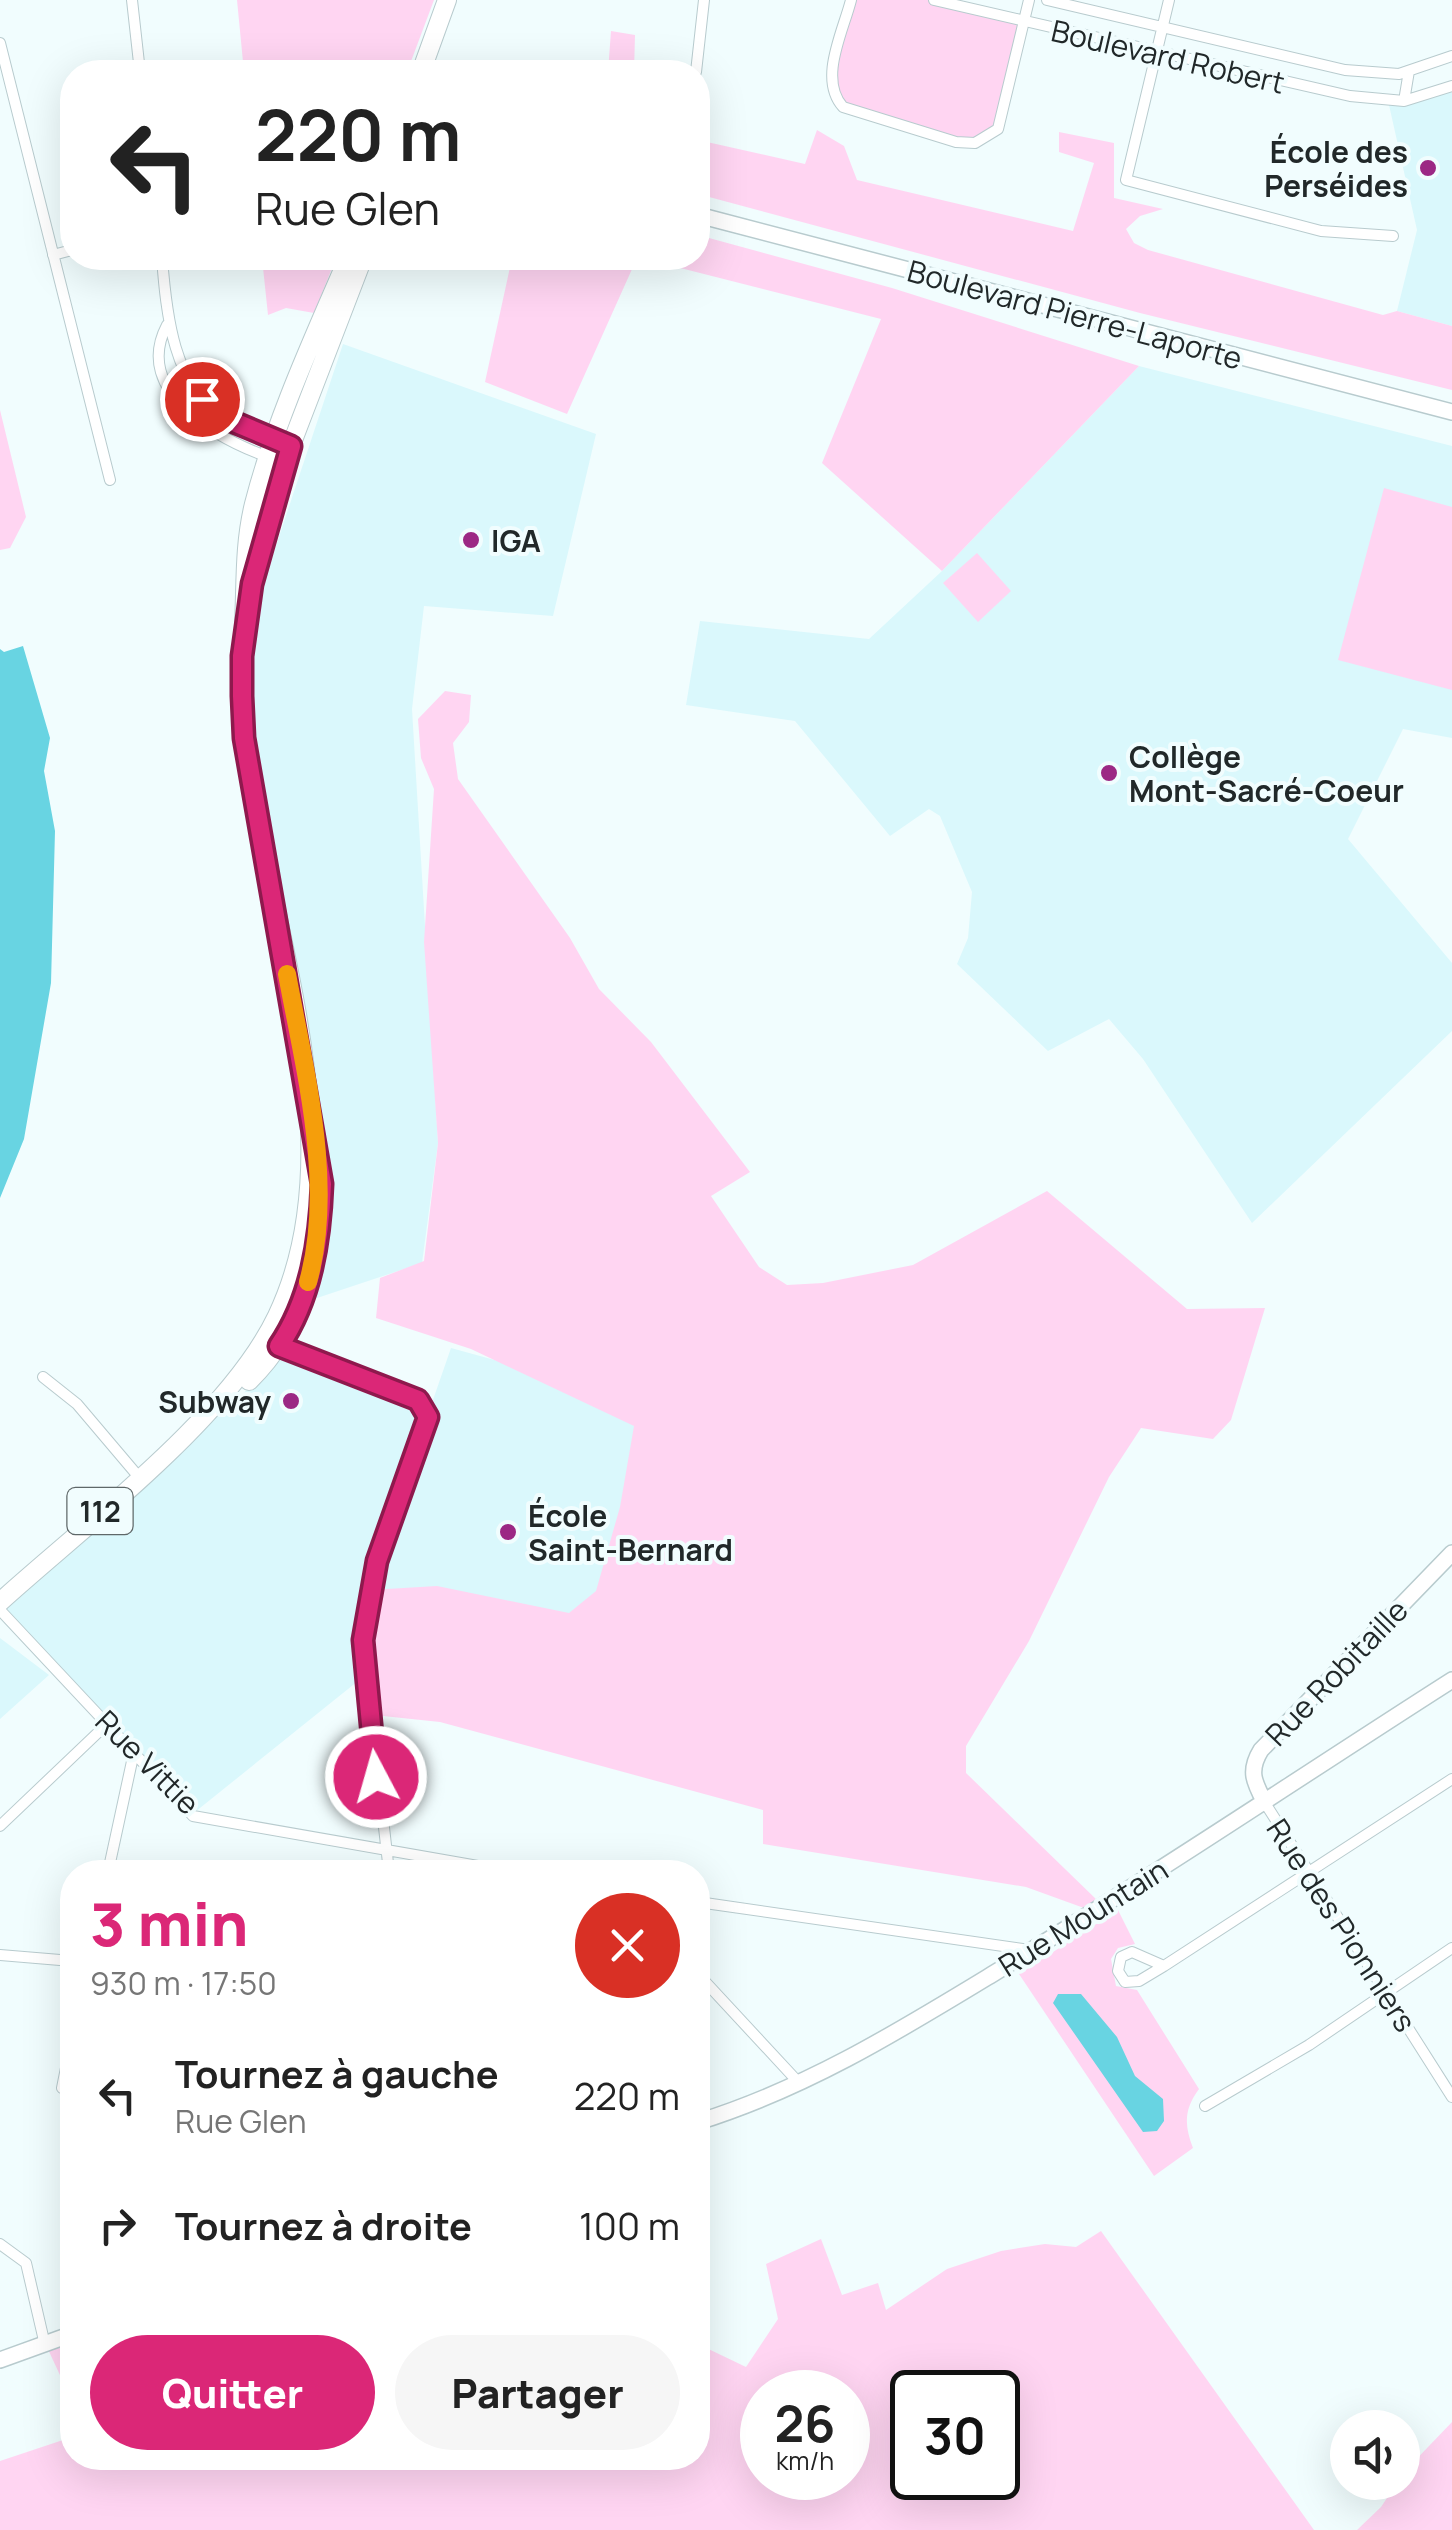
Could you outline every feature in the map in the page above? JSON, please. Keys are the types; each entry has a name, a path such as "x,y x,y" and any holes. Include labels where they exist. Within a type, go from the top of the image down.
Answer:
{"main road":[{"path":"425,60 447,0"},
{"path":"271,1344 302,1301 314,1258 322,1184 313,1152 299,1044 244,738 244,624 280,450 344,270"},
{"path":"280,450 358,270"},
{"name":"112","path":"0,1602 200,1420 252,1379 271,1344"}],"street":[{"path":"132,0 139,60"},
{"path":"697,60 704,0"},
{"path":"851,0 831,75 834,98 852,114 956,142 975,143 998,129 1029,0"},
{"name":"Boulevard Robert","path":"934,0 1155,55 1350,96 1404,101 1452,86"},
{"name":"Boulevard Robert","path":"1047,0 1345,70 1408,71 1452,56"},
{"path":"1169,0 1126,180 1321,231 1393,236"},
{"path":"0,43 110,480"},
{"path":"1404,101 1408,71"},
{"name":"Boulevard Pierre-Laporte","path":"710,218 1452,412"},
{"path":"53,256 60,254"},
{"path":"163,270 168,325 194,388 222,417 280,450"},
{"path":"168,325 159,343 170,390 192,418 210,432 280,450"},
{"path":"210,432 222,417"},
{"path":"271,1344 418,1400 428,1417 377,1561 363,1640 386,1860"},
{"path":"43,1377 77,1404 138,1476"},
{"name":"Rue Robitaille","path":"1264,1803 1252,1778 1252,1764 1260,1750 1452,1553"},
{"name":"Rue Vittie","path":"0,1610 194,1816 439,1860"},
{"name":"Rue Mountain","path":"710,2118 848,2062 1031,1951 1452,1680"},
{"path":"0,1826 108,1723"},
{"path":"111,1860 134,1752"},
{"path":"1164,1966 1452,1780"},
{"name":"Rue des Pionniers","path":"1264,1803 1452,2097"},
{"path":"710,1904 1031,1951"},
{"path":"1205,2106 1309,2044 1452,1948"},
{"path":"0,1956 60,1961"},
{"path":"710,1987 800,2084"},
{"path":"0,2244 26,2263 46,2346"},
{"path":"0,2360 60,2340"}],"shaded area":[{"path":"237,0 434,0 412,60 243,60"},
{"path":"851,0 934,0 1023,24 998,129 975,143 843,107 831,75"},
{"path":"611,31 635,35 634,60 609,60"},
{"name":"École des Perséides","path":"1452,91 1452,326 1397,311 1417,230 1389,105"},
{"path":"817,130 844,146 857,180 1073,231 1094,163 1059,152 1059,132 1114,143 1114,198 1163,209 1140,216 1126,229 1134,243 1383,315 1397,311 1452,326 1452,390 1140,313 710,197 710,143 805,164"},
{"path":"710,238 892,288 1139,366 942,571 822,463 881,319 688,270 710,270"},
{"path":"263,270 331,270 314,313 286,308 268,315"},
{"path":"509,270 632,270 567,414 485,382"},
{"path":"343,344 596,434 553,616 424,606 412,709 438,1143 422,1263 308,1301 326,1176 267,818 251,706 251,669 265,579"},
{"name":"Collège Mont-Sacré-Coeur","path":"1139,366 1452,446 1452,738 1403,729 1348,839 1452,963 1452,1031 1252,1223 1143,1059 1109,1019 1048,1051 957,964 968,938 972,892 940,816 929,809 890,836 795,721 686,705 700,621 869,639 942,571"},
{"path":"0,410 26,517 10,548 0,550"},
{"path":"1384,488 1452,507 1452,690 1338,660"},
{"path":"977,553 1011,591 978,622 943,583"},
{"path":"445,691 471,695 469,722 453,743 458,779 570,938 599,989 651,1042 750,1172 711,1196 759,1267 787,1285 823,1283 913,1265 1047,1191 1187,1309 1265,1308 1231,1420 1213,1439 1141,1428 1109,1477 1029,1641 966,1746 966,1773 1097,1900 1084,1908 1026,1887 763,1844 763,1810 440,1722 364,1714 370,1590 437,1586 569,1613 596,1591 620,1507 634,1426 471,1349 376,1318 380,1278 424,1261 438,1143 424,942 434,789 421,758 418,719"},
{"name":"École Saint-Bernard","path":"451,1348 661,1406 594,1682 363,1640 377,1561"},
{"path":"281,1360 419,1414 377,1525 365,1582 358,1681 195,1812 1,1605"},
{"path":"0,1638 49,1675 0,1719"},
{"path":"1118,1910 1135,1944 1118,1948 1111,1959 1116,1986 1137,1990 1199,2089 1187,2117 1193,2148 1154,2176 1019,1974"},
{"path":"1101,2231 1314,2530 0,2530 0,2461 60,2441 60,2470 710,2470 710,2350 746,2367 778,2319 766,2264 821,2239 842,2295 878,2283 886,2310 947,2269 1001,2251 1045,2244 1076,2247"},
{"path":"60,2339 60,2375 46,2345"},
{"path":"1452,2422 1452,2530 1357,2530 1386,2500 1420,2500 1420,2455"}],"water":[{"path":"23,646 50,738 44,771 55,831 51,983 24,1139 0,1198 0,649 4,652"},
{"path":"1058,1994 1081,1994 1117,2037 1135,2076 1163,2099 1164,2121 1157,2131 1143,2132 1053,2003"}],"slow traffic":[{"path":"287,974 313,1152 322,1184 320,1221 308,1282"}],"place":[{"name":"École des Perséides","path":"1428,168"},
{"name":"IGA","path":"471,540"},
{"name":"Collège Mont-Sacré-Coeur","path":"1109,773"},
{"name":"Subway","path":"291,1401"},
{"name":"École Saint-Bernard","path":"508,1532"}],"route":[{"path":"202,399 222,417 291,446 260,544 244,624 242,656 244,738 299,1044 313,1152 322,1184 314,1258 302,1301 279,1346 418,1400 428,1417 394,1504 377,1561 363,1640 376,1777"}]}
